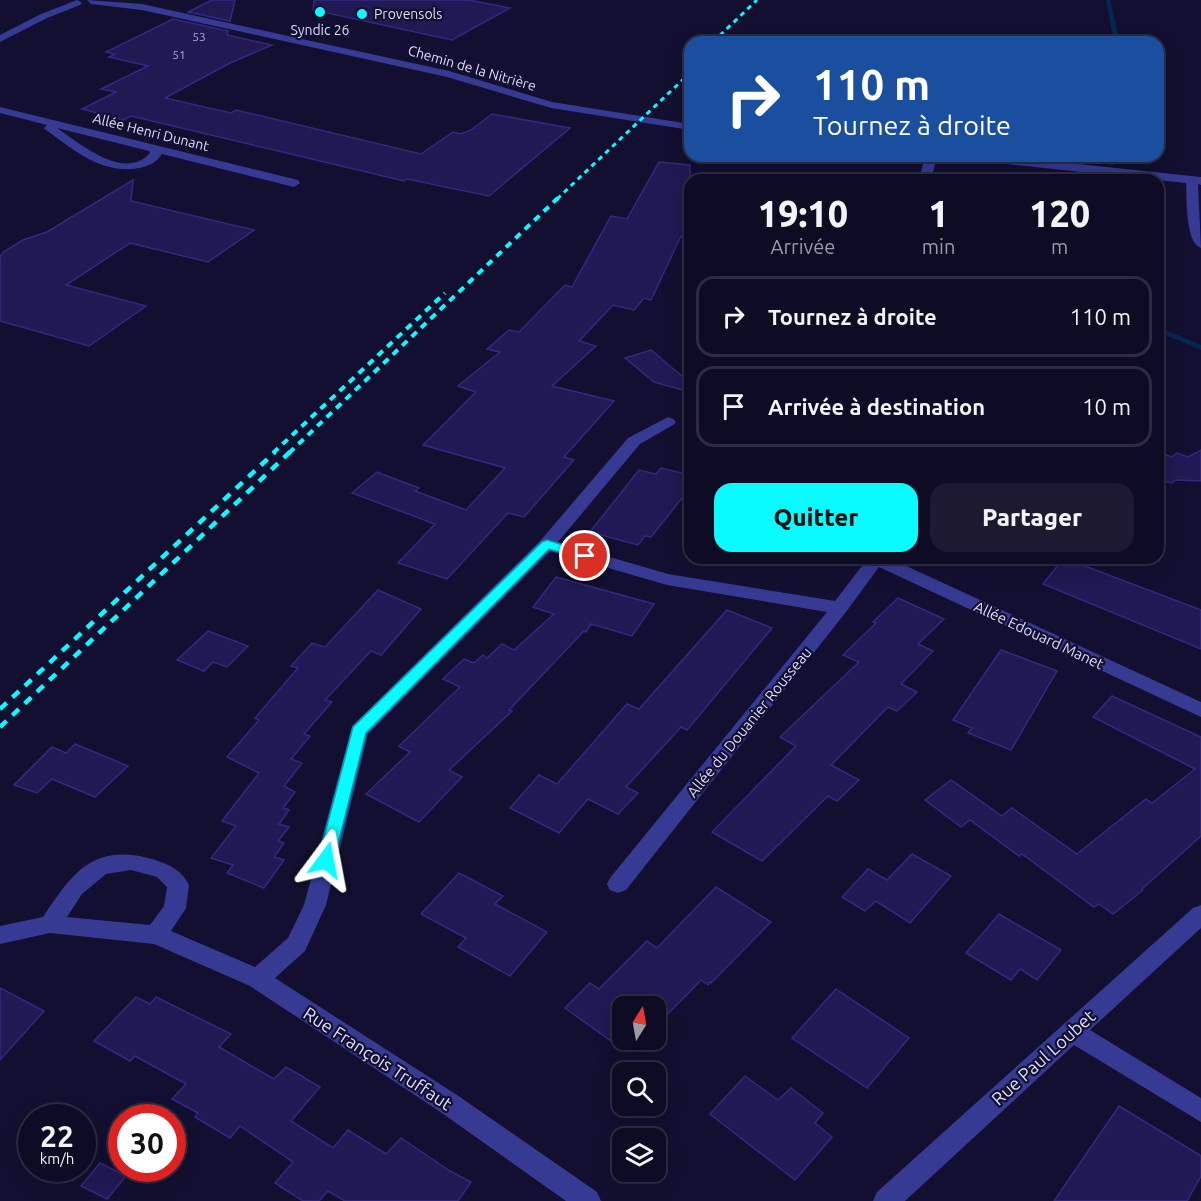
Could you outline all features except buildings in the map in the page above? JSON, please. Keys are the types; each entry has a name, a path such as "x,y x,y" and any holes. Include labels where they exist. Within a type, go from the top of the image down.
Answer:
{"street":[{"name":"Chemin de la Nitrière","path":"77,3 93,0 142,7 449,74 551,105 684,126"},
{"name":"Chemin de la Nitrière","path":"125,0 142,7"},
{"path":"44,16 57,1 77,3"},
{"path":"0,39 44,16 77,3"},
{"name":"Allée Henri Dunant","path":"0,110 294,183"},
{"path":"38,120 109,166 122,167 146,162 154,158 156,153 154,148"},
{"path":"1023,162 1132,174"},
{"path":"1164,177 1196,181 1197,239 1201,244"},
{"path":"258,979 297,944 315,905 359,731 547,544 633,441 668,422"},
{"path":"547,544 667,579 840,608"},
{"name":"Allée du Douanier Rousseau","path":"618,884 873,564"},
{"name":"Allée Edouard Manet","path":"888,564 1201,710"},
{"path":"50,924 74,888 99,866 131,862 164,871 178,885 175,908 156,935"},
{"name":"Rue Paul Loubet","path":"886,1201 1201,914"},
{"name":"Rue François Truffaut","path":"0,935 50,924 156,935 258,979 448,1103 588,1201"},
{"path":"1072,1031 1201,1111"}],"waterway":[{"path":"1108,0 1116,36"},
{"path":"1164,332 1201,348"}],"railway":[{"path":"719,36 757,0"},
{"path":"557,199 684,79"},
{"path":"289,453 559,197"},
{"path":"273,453 445,293"},
{"path":"0,709 275,452"},
{"path":"0,727 290,452"}],"place":[{"name":"Syndic 26","path":"320,12"},
{"name":"Provensols","path":"362,14"}],"route":[{"path":"326,860 359,731 547,544 585,556"}]}
